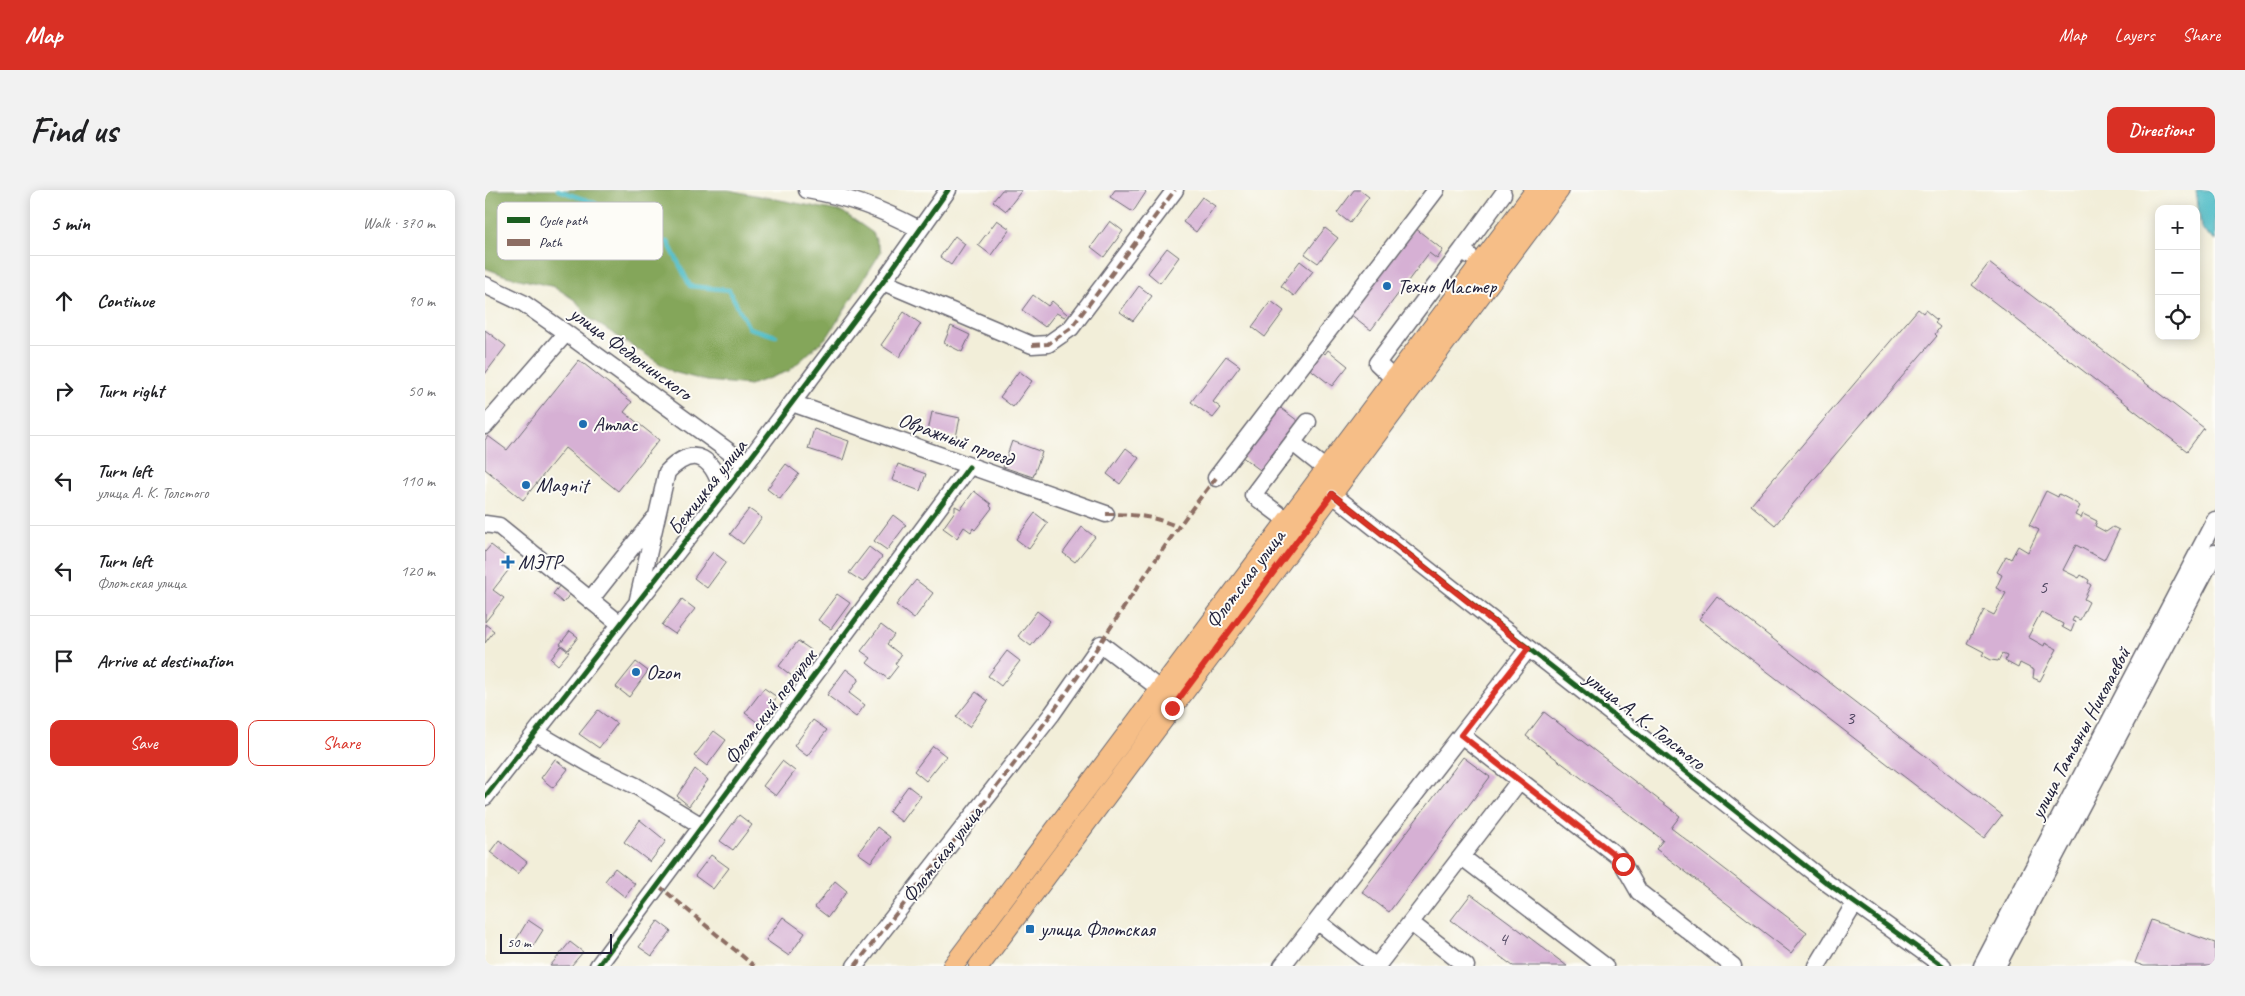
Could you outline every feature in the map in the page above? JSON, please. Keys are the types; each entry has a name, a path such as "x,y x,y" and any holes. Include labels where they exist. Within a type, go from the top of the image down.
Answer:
{"main road":[{"name":"Флотская улица","path":"979,966 1296,527 1327,470 1536,190"},
{"name":"Флотская улица","path":"953,966 1161,690 1296,527 1332,494 1559,190"}],"street":[{"path":"807,190 857,201 881,209 919,229"},
{"name":"Бежицкая улица","path":"485,797 746,464 883,282 948,190"},
{"path":"883,282 1032,344 1048,344 1071,328 1175,190"},
{"path":"1217,478 1436,190"},
{"path":"1395,380 1377,363 1503,194"},
{"path":"1461,250 1481,263"},
{"name":"улица Федюнинского","path":"485,285 523,303 746,464"},
{"path":"485,426 566,333"},
{"name":"Овражный проезд","path":"792,403 1106,514"},
{"path":"1296,527 1253,495 1308,422"},
{"path":"693,456 701,430"},
{"path":"1293,443 1327,470"},
{"path":"637,604 667,472 679,460 693,456 705,460 717,473 723,494"},
{"name":"Флотский переулок","path":"598,966 969,467"},
{"name":"улица А. К. Толстого","path":"1332,494 1855,903 1943,966"},
{"path":"591,600 657,515"},
{"name":"улица Татьяны Николаевой","path":"1982,966 2215,520"},
{"path":"485,524 499,526 620,624"},
{"name":"улица Татьяны Николаевой","path":"1997,966 2215,553"},
{"name":"Флотская улица","path":"855,966 1052,714 1101,644 1161,690"},
{"path":"1283,966 1528,649"},
{"path":"537,733 590,764 636,786 702,826"},
{"path":"1461,735 1615,855 1623,864 1639,892 1733,966"},
{"path":"1317,921 1376,966 1520,780"},
{"path":"1462,857 1605,966"},
{"path":"1817,966 1855,903"},
{"path":"1411,922 1466,966"}],"green space":[{"path":"485,190 728,190 843,212 873,233 881,252 828,336 789,371 750,385 707,381 673,372 589,318 576,301 555,287 506,276 485,268"}],"water":[{"path":"2196,190 2215,190 2215,241 2201,228 2200,205 2198,205"}],"building":[{"path":"1002,190 1022,190 1006,211 993,201"},
{"path":"1115,190 1144,190 1146,192 1133,212 1110,197"},
{"path":"1354,190 1360,190 1369,197 1350,223 1337,213"},
{"path":"1202,197 1215,206 1196,232 1183,222"},
{"path":"997,220 1010,229 991,255 978,245"},
{"path":"1110,221 1123,231 1104,257 1091,247"},
{"path":"1325,228 1338,238 1318,263 1305,254"},
{"name":"Техно Мастер","path":"1415,228 1443,250 1437,259 1429,253 1371,330 1350,314"},
{"path":"955,236 965,244 951,265 940,257"},
{"path":"1167,248 1179,257 1160,283 1148,273"},
{"path":"1300,261 1313,271 1294,296 1281,286"},
{"path":"1989,263 2204,428 2187,451 1972,285"},
{"path":"1139,286 1152,296 1133,321 1120,312"},
{"path":"1033,295 1048,306 1052,301 1067,314 1065,317 1056,313 1045,327 1022,310"},
{"path":"1271,301 1284,311 1265,337 1252,327"},
{"path":"1918,309 1923,313 1925,310 1937,320 1935,323 1940,327 1935,334 1937,336 1775,525 1751,505"},
{"path":"904,312 921,324 899,357 881,345"},
{"path":"951,326 970,335 962,352 944,343"},
{"path":"485,330 506,346 485,374"},
{"path":"1328,350 1348,366 1332,386 1309,368 1322,351 1325,354"},
{"path":"1226,356 1240,366 1213,402 1221,408 1213,418 1191,402"},
{"name":"Атлас","path":"579,360 632,402 624,412 659,440 618,491 565,448 523,500 485,469 485,440 488,436 507,450"},
{"path":"1019,371 1032,381 1013,407 1000,397"},
{"path":"1278,406 1298,421 1260,470 1241,456"},
{"path":"932,412 960,418 956,437 928,431"},
{"path":"814,429 849,441 843,460 808,449"},
{"path":"1012,441 1042,452 1033,477 1003,467"},
{"path":"1126,448 1139,458 1120,484 1107,474"},
{"path":"786,464 799,474 780,499 767,489"},
{"path":"898,464 926,474 920,491 892,480"},
{"path":"974,491 991,504 992,508 975,530 973,528 971,532 964,527 957,538 943,528 955,511 955,506 961,509"},
{"path":"2046,491 2058,497 2059,494 2080,506 2075,515 2081,518 2083,514 2097,521 2095,526 2106,532 2113,527 2119,530 2104,560 2076,545 2063,570 2079,578 2081,575 2089,580 2088,583 2091,585 2084,599 2089,602 2080,620 2074,617 2072,621 2075,622 2071,632 2062,627 2063,624 2041,612 2028,637 2044,646 2045,643 2057,649 2040,681 2033,678 2034,670 2020,663 2018,668 2005,661 2007,656 2002,654 1998,661 1991,660 1982,655 1984,652 1967,643 1984,610 1994,615 2006,593 1996,588 2002,575 1997,572 2006,556 2011,559 2018,546 2028,552 2039,530 2029,525"},
{"path":"749,509 762,518 743,544 730,534"},
{"path":"1035,513 1048,523 1029,549 1016,539"},
{"path":"893,515 906,525 887,550 874,541"},
{"path":"1082,527 1095,537 1075,562 1063,553"},
{"path":"491,545 514,563 493,590 504,598 485,622 485,552"},
{"path":"869,547 882,557 863,582 849,573"},
{"path":"713,552 726,562 707,588 694,578"},
{"path":"916,580 933,593 914,619 896,605"},
{"path":"560,585 571,593 563,603 553,594"},
{"path":"837,594 850,603 831,629 818,620"},
{"path":"1717,596 2002,815 1984,838 1699,619"},
{"path":"682,599 695,609 675,634 662,625"},
{"path":"1037,611 1050,621 1031,646 1018,636"},
{"path":"485,624 494,631 485,643"},
{"path":"881,625 894,635 887,644 901,655 895,664 898,666 888,679 867,663 871,658 861,651"},
{"path":"570,631 578,637 568,650 560,644"},
{"path":"798,641 811,650 792,676 779,666"},
{"path":"561,646 569,652 558,665 551,659"},
{"path":"1007,651 1020,661 1001,686 988,676"},
{"path":"636,662 648,671 629,697 616,687"},
{"path":"846,669 859,679 849,693 865,705 856,717 827,695"},
{"path":"764,688 777,697 758,723 745,713"},
{"path":"976,692 988,701 969,727 956,717"},
{"path":"598,710 617,724 599,748 579,734"},
{"path":"1544,712 1680,816 1671,828 1807,932 1791,953 1656,849 1663,840 1526,736"},
{"path":"813,720 827,730 807,756 794,746"},
{"path":"714,731 726,740 707,766 694,756"},
{"path":"933,746 946,756 926,781 914,771"},
{"path":"1463,757 1490,777 1389,912 1362,892"},
{"path":"555,759 568,769 553,788 541,778"},
{"path":"782,761 795,771 776,796 763,786"},
{"path":"695,769 708,780 689,806 677,796"},
{"path":"908,786 921,796 902,822 889,812"},
{"path":"739,815 752,825 733,850 720,841"},
{"path":"640,820 666,841 650,862 624,842"},
{"path":"877,827 890,837 871,862 858,853"},
{"path":"499,840 527,862 518,874 490,852"},
{"path":"711,855 729,868 713,889 695,876"},
{"path":"615,868 635,884 625,897 605,881"},
{"path":"835,881 847,891 828,917 815,907"},
{"path":"1471,894 1567,966 1513,966 1451,920"},
{"path":"783,917 805,933 789,956 766,940"},
{"path":"528,920 543,930 531,949 516,940"},
{"path":"2151,920 2215,943 2215,966 2144,966 2135,963"},
{"path":"658,921 671,931 652,956 639,947"},
{"path":"570,942 583,952 571,966 550,966"}],"waterway":[{"path":"558,190 592,202"},
{"path":"663,242 668,242 690,286 729,290 749,328 776,336"}],"marked path":[{"path":"1032,345 1048,344 1071,328 1175,190"},
{"path":"855,966 1037,733 1175,532 1216,478"},
{"path":"1106,514 1143,516 1161,520 1178,527"},
{"path":"658,885 754,966"}],"cycle path":[{"path":"485,797 746,464 883,282 948,190"},
{"path":"598,966 969,467"},
{"path":"1332,494 1827,883 1943,966"}],"place":[{"name":"Техно Мастер","path":"1387,286"},
{"name":"Атлас","path":"583,424"},
{"name":"Magnit","path":"526,485"},
{"name":"МЭТР","path":"508,562"},
{"name":"Ozon","path":"636,672"},
{"name":"улица Флотская","path":"1030,929"}],"route":[{"path":"1172,708 1332,494 1528,649 1461,735 1615,855 1623,864"}]}
